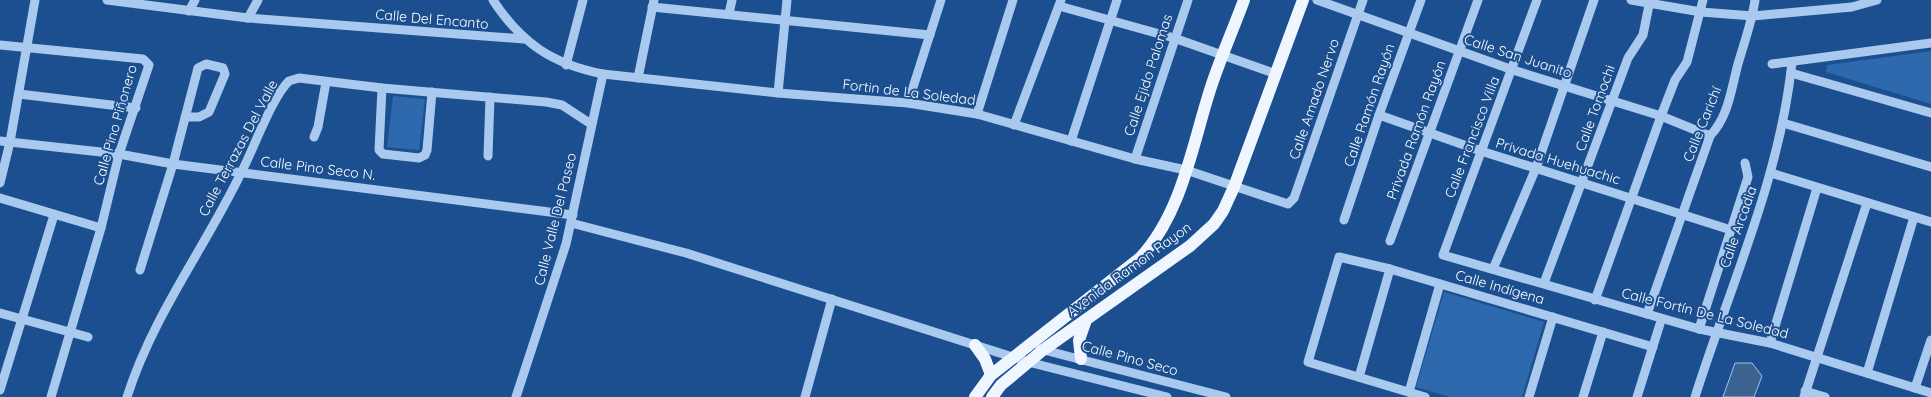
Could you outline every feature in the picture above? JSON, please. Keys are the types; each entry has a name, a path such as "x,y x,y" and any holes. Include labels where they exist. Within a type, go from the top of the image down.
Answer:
{"main road":[{"name":"Avenida Ramon Rayon","path":"975,397 991,375 1140,258 1149,248 1171,212 1223,56 1244,0"},
{"name":"Avenida Ramon Rayon","path":"992,397 1001,385 1043,350 1190,246 1214,224 1223,211 1234,187 1303,0"},
{"path":"1081,359 1079,340 1086,320"},
{"path":"975,344 985,359 991,375"}],"street":[{"path":"0,183 10,142 35,0"},
{"name":"Calle Del Encanto","path":"107,0 152,3 189,11 248,18 524,39"},
{"path":"189,11 195,0"},
{"path":"248,18 258,0"},
{"path":"493,0 524,39"},
{"path":"566,65 582,0"},
{"path":"729,14 732,0"},
{"path":"778,93 787,0"},
{"path":"908,103 941,0"},
{"path":"977,114 1013,0"},
{"path":"1071,141 1117,0"},
{"name":"Calle Ejido Palomas","path":"1135,159 1188,0"},
{"name":"Calle San Juanito","path":"1317,0 1357,16 1512,70 1661,116 1710,136"},
{"name":"Calle Amado Nervo","path":"1288,204 1294,198 1363,0"},
{"name":"Calle Ramón Rayón","path":"1344,220 1379,115 1421,0"},
{"name":"Privada Ramón Rayón","path":"1390,241 1478,0"},
{"name":"Calle Francisco Villa","path":"1443,255 1537,0"},
{"path":"1493,269 1536,168 1563,85 1594,0"},
{"path":"1631,0 1700,12 1753,16 1852,7 1877,0"},
{"path":"1595,300 1661,116 1675,80 1687,62 1703,0"},
{"name":"Calle Carichí","path":"1647,314 1710,136 1721,123 1729,100 1753,16 1755,0"},
{"name":"Calle Tomochi","path":"1544,283 1628,58 1643,35 1650,2"},
{"path":"638,78 653,3 785,22 930,35"},
{"path":"1014,125 1060,3 1174,38 1276,74"},
{"name":"Fortin de La Soledad","path":"524,39 566,65 603,74 778,93 908,103 977,114 1135,159 1186,170 1288,204"},
{"path":"1772,64 1931,43"},
{"name":"Calle Pino Piñonero","path":"0,45 27,46 147,61 149,65 119,154 101,228 51,397"},
{"name":"Calle Arcadia","path":"1696,397 1771,173 1783,123 1792,62"},
{"path":"140,270 173,164 185,117 198,68 206,64 223,68 225,74 209,112 199,117 185,117"},
{"path":"1791,72 1931,113"},
{"name":"Calle Valle Del Paseo","path":"516,397 552,291 572,219 603,74"},
{"name":"Calle Terrazas Del Valle","path":"127,397 150,338 181,278 242,172 285,85 299,78 562,105 591,124"},
{"path":"314,137 318,127 326,82"},
{"path":"382,88 379,150 383,154 419,158 425,155 427,150 432,92"},
{"path":"18,94 136,108"},
{"path":"488,156 490,97"},
{"name":"Privada Huehuachic","path":"1379,115 1481,151 1731,230"},
{"path":"1783,123 1931,167"},
{"name":"Calle Pino Seco N.","path":"0,141 119,154 173,164 572,219 832,299"},
{"path":"1699,329 1748,177 1744,163"},
{"path":"1771,173 1931,222"},
{"path":"1770,343 1817,188"},
{"path":"0,198 101,228"},
{"path":"1825,397 1805,394 1867,203"},
{"path":"0,390 54,214"},
{"path":"1868,373 1914,217"},
{"name":"Calle Fortín De La Soledad","path":"1443,255 1699,329 1740,335 1770,343 1931,393"},
{"name":"Calle Indígena","path":"1359,377 1308,362 1338,257 1390,269 1653,347"},
{"path":"1390,269 1359,377 1425,397"},
{"path":"1409,392 1440,284"},
{"path":"805,397 832,299"},
{"name":"Calle Pino Seco","path":"832,299 1014,358 1167,397"},
{"path":"0,313 88,337"},
{"path":"1529,397 1553,318"},
{"path":"1637,397 1660,324"},
{"path":"1583,397 1603,332"},
{"path":"1915,388 1931,340"},
{"name":"Calle Pino Seco","path":"1027,346 1226,397"}],"shaded area":[{"path":"1931,51 1931,104 1826,72 1827,65"},
{"path":"393,96 425,99 419,150 387,147"},
{"path":"1444,292 1544,322 1522,397 1450,397 1416,387"},
{"path":"1735,363 1752,363 1762,376 1754,397 1723,397"}]}
